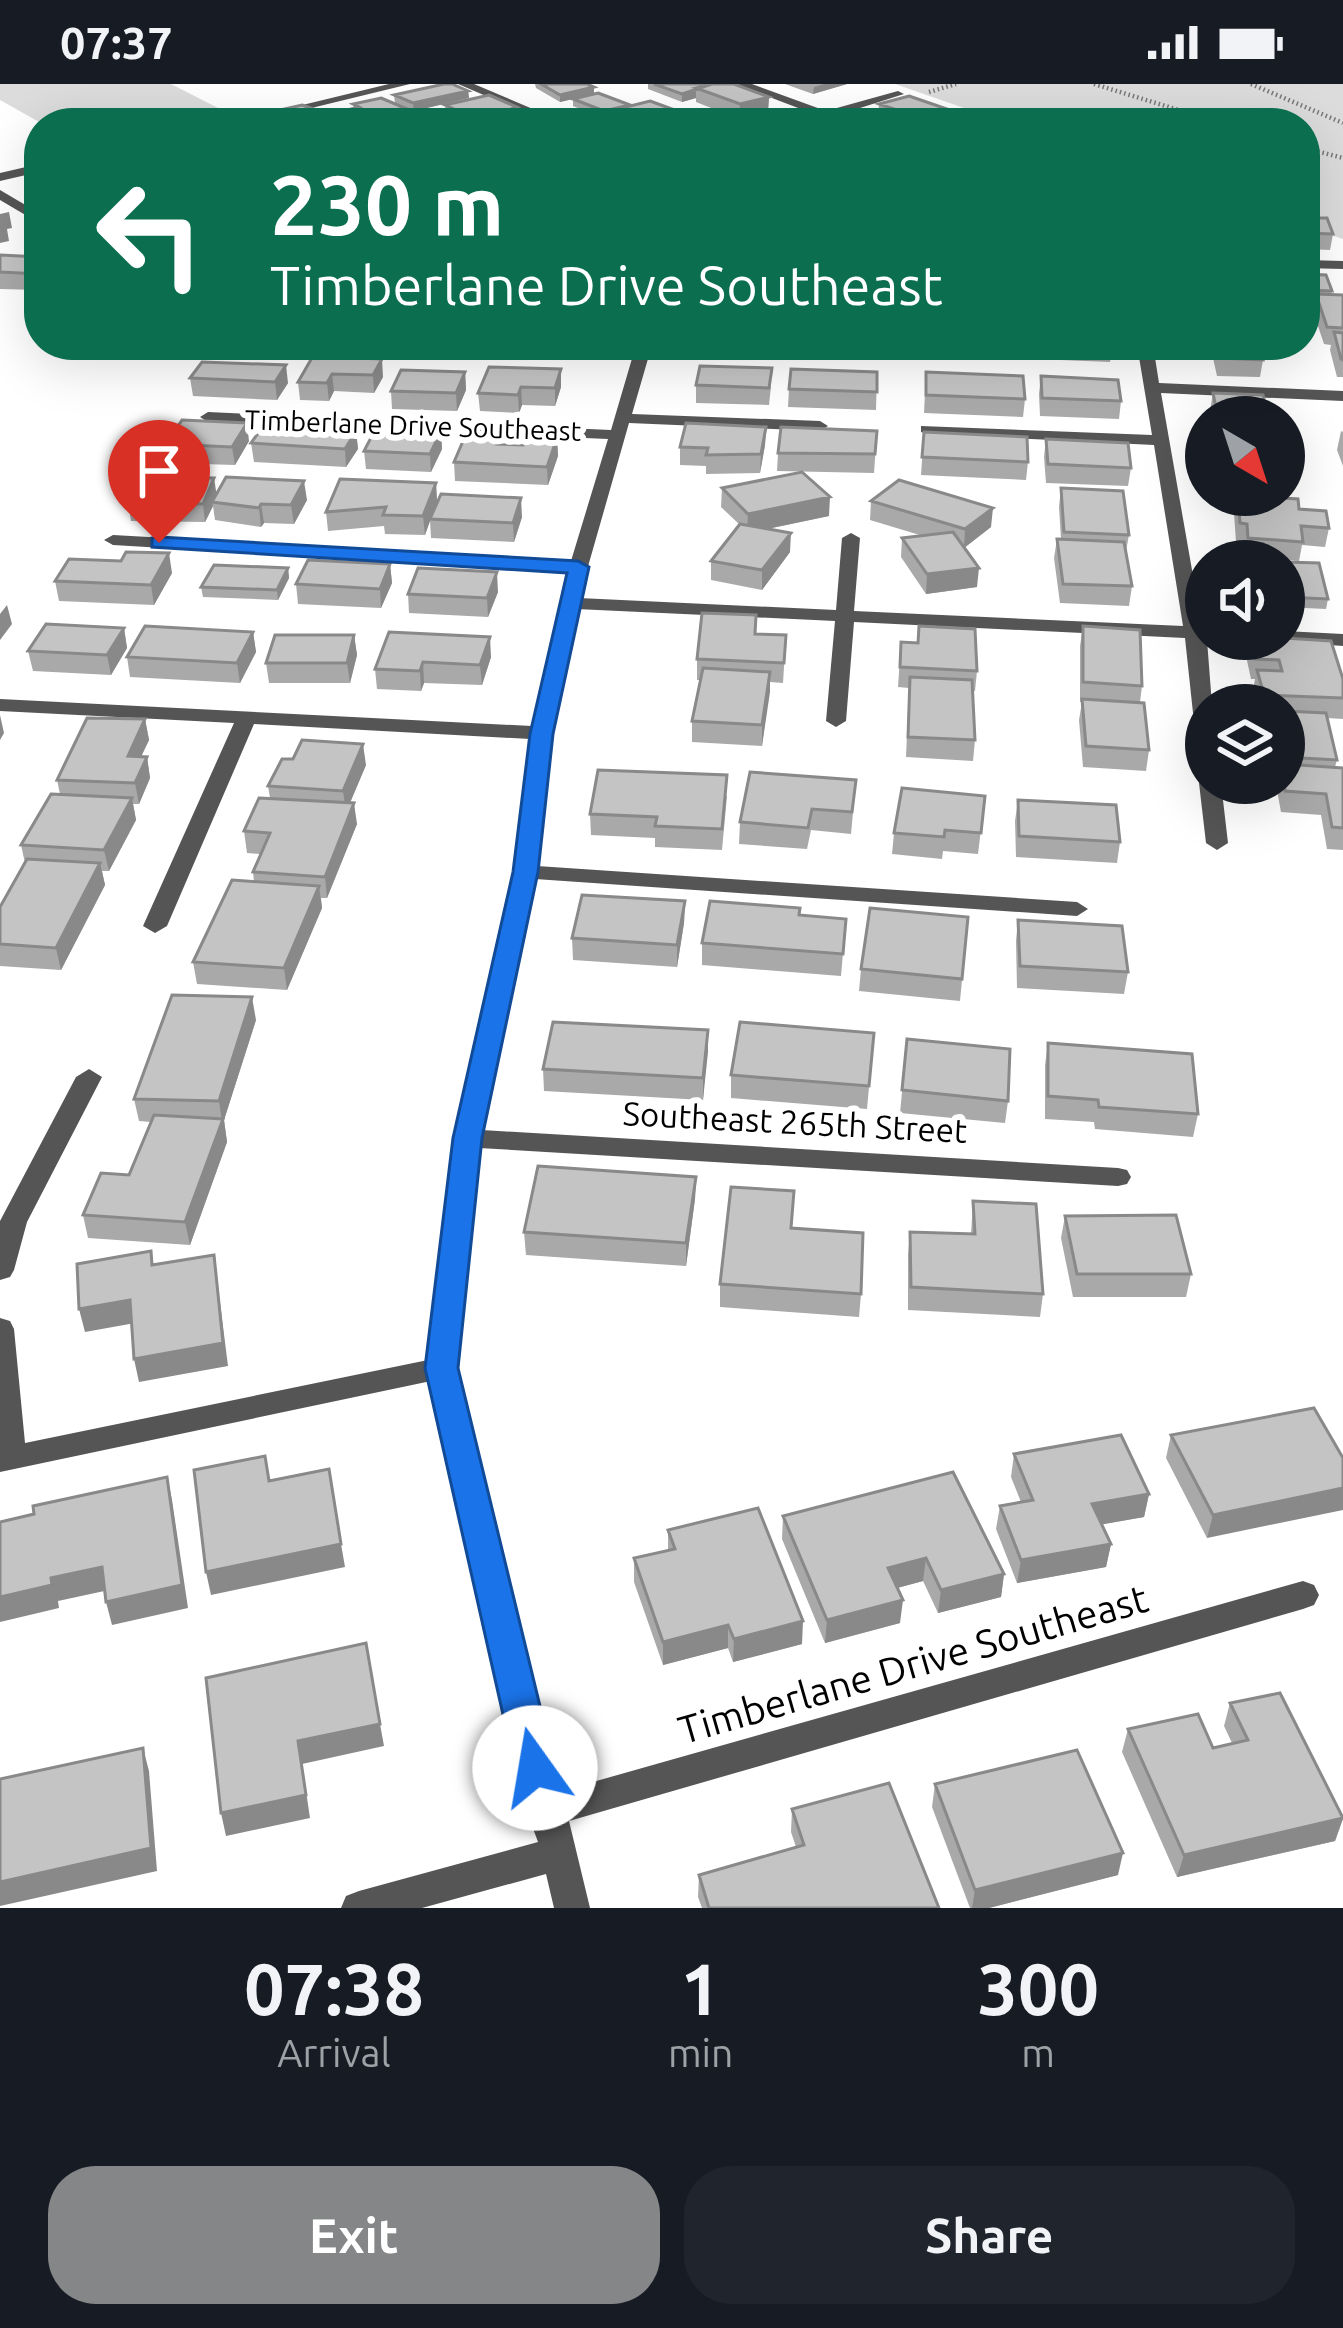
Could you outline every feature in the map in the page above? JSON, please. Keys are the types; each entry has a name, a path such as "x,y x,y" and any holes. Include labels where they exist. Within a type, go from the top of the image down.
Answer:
{"street":[{"path":"299,108 404,84"},
{"path":"464,84 523,108"},
{"path":"741,84 807,108"},
{"path":"846,108 898,94"},
{"name":"Timberlane Drive Southeast","path":"572,1908 545,1812 442,1368 467,1138 525,872 541,734 568,603 640,360"},
{"path":"1148,360 1185,559"},
{"path":"1155,388 1343,396"},
{"name":"Timberlane Drive Southeast","path":"208,417 820,426"},
{"path":"927,429 1161,440"},
{"path":"836,722 851,538"},
{"path":"113,540 578,567"},
{"path":"568,603 1185,632"},
{"path":"1305,638 1343,640"},
{"path":"0,705 541,734"},
{"path":"155,926 246,719"},
{"path":"1212,804 1217,844"},
{"path":"525,872 1077,909"},
{"path":"0,1270 13,1222 89,1077"},
{"name":"Southeast 265th Street","path":"467,1138 1118,1177"},
{"path":"0,1329 6,1459 442,1368"},
{"name":"Timberlane Drive Southeast","path":"545,1812 1303,1595"},
{"path":"359,1908 557,1854"}],"path":[{"path":"1094,84 1172,108"},
{"path":"1251,84 1308,108"}],"shaded area":[{"path":"0,84 171,84 218,108 24,108 24,113 0,100"},
{"path":"895,84 1343,84 1343,239 1320,231 1320,108 964,108"}],"building":[{"path":"444,84 468,91 413,103 394,95"},
{"path":"541,84 587,84 594,87 560,95"},
{"path":"654,84 712,84 682,94"},
{"path":"734,84 769,97 740,104 696,88"},
{"path":"598,93 630,105 596,108 573,99"},
{"path":"489,95 517,107 452,108 445,105"},
{"path":"909,96 944,108 891,108 879,104"},
{"path":"381,98 405,108 355,108 359,107 353,104"},
{"path":"650,101 669,108 622,108"},
{"path":"1320,218 1327,218 1333,234 1320,234"},
{"path":"0,255 24,256 24,273 0,272"},
{"path":"1320,275 1326,275 1332,291 1320,291"},
{"path":"1320,294 1343,295 1343,328 1327,327"},
{"path":"1334,332 1343,333 1343,360 1341,359"},
{"path":"311,360 381,360 373,375 332,374 327,383 298,382"},
{"path":"202,362 286,365 275,382 190,378"},
{"path":"700,366 772,368 769,388 696,385"},
{"path":"489,367 561,369 555,388 521,387 518,395 478,393"},
{"path":"791,369 877,372 877,392 789,389"},
{"path":"401,370 465,372 456,393 391,391"},
{"path":"926,372 1023,376 1025,399 926,395"},
{"path":"1041,376 1118,380 1121,401 1042,398"},
{"path":"1213,393 1263,396 1214,396"},
{"path":"182,420 247,423 232,447 166,444"},
{"path":"266,422 356,431 345,449 251,443"},
{"path":"686,423 766,427 761,454 706,455 708,448 680,447"},
{"path":"781,427 877,431 875,454 778,453"},
{"path":"376,428 441,431 430,454 364,451"},
{"path":"924,432 1027,437 1028,462 922,457"},
{"path":"466,434 500,436 497,444 523,445 526,436 557,438 547,467 454,462"},
{"path":"1046,439 1128,443 1131,468 1048,464"},
{"path":"802,472 830,497 748,514 722,488"},
{"path":"141,477 214,478 203,504 128,502"},
{"path":"226,477 304,481 291,505 261,504 259,508 212,502"},
{"path":"340,479 436,483 423,516 383,515 386,507 326,512"},
{"path":"899,480 993,508 965,529 871,501"},
{"path":"1061,488 1123,491 1129,535 1064,532"},
{"path":"441,494 521,498 513,523 430,519"},
{"path":"1305,509 1326,511 1329,528 1301,526 1303,540 1276,540 1248,538 1247,524 1240,523 1240,516 1305,516"},
{"path":"740,524 791,533 762,570 711,561"},
{"path":"953,532 979,568 927,574 902,538"},
{"path":"1057,539 1124,542 1132,586 1063,584"},
{"path":"126,552 169,553 151,585 55,581 69,559 121,561"},
{"path":"308,560 390,564 380,589 296,584"},
{"path":"1305,563 1319,563 1328,599 1305,598"},
{"path":"214,565 288,568 277,590 201,587"},
{"path":"418,568 497,572 487,598 408,594"},
{"path":"702,613 756,615 755,634 786,635 784,663 697,659"},
{"path":"46,624 124,628 107,655 28,651"},
{"path":"145,626 253,632 237,663 127,657"},
{"path":"919,626 975,629 977,671 900,667 901,642 918,643"},
{"path":"1083,626 1140,630 1142,686 1083,682"},
{"path":"389,632 490,637 480,665 423,662 420,671 375,669"},
{"path":"275,635 354,635 347,663 266,663"},
{"path":"1305,639 1331,641 1343,679 1343,698 1305,697 1305,684 1261,684 1257,670 1282,671 1279,660 1305,660"},
{"path":"703,668 770,672 762,725 692,721"},
{"path":"910,677 972,680 975,740 908,737"},
{"path":"1082,699 1144,703 1149,750 1086,746"},
{"path":"1305,712 1326,713 1337,760 1305,758"},
{"path":"87,718 145,719 128,756 147,757 135,783 57,780"},
{"path":"302,740 363,744 343,791 268,786 282,759 293,759"},
{"path":"1305,765 1343,768 1343,828 1332,827 1326,794 1305,792"},
{"path":"598,770 727,775 722,829 655,826 657,817 590,814"},
{"path":"750,772 856,780 852,812 812,809 808,828 740,822"},
{"path":"902,788 985,796 981,833 945,830 944,837 894,833"},
{"path":"51,794 132,798 104,850 21,845"},
{"path":"259,798 354,803 325,877 253,872 270,833 244,831"},
{"path":"1018,800 1116,805 1120,842 1019,836"},
{"path":"27,859 100,863 56,948 0,944 0,907"},
{"path":"232,880 319,886 284,968 193,962"},
{"path":"582,895 685,901 677,945 572,938"},
{"path":"710,901 800,908 799,915 846,919 843,954 702,943"},
{"path":"870,908 968,917 962,979 861,969"},
{"path":"1018,920 1122,926 1128,972 1020,966"},
{"path":"172,995 252,997 219,1101 134,1099"},
{"path":"553,1022 708,1030 703,1078 543,1069"},
{"path":"740,1022 874,1033 869,1086 731,1075"},
{"path":"907,1039 1010,1049 1008,1101 902,1090"},
{"path":"1048,1043 1192,1054 1198,1114 1099,1107 1098,1100 1048,1096"},
{"path":"154,1115 223,1119 185,1222 83,1215 101,1173 129,1175"},
{"path":"538,1166 696,1177 686,1243 524,1232"},
{"path":"731,1187 794,1191 791,1228 863,1233 861,1294 720,1284"},
{"path":"973,1201 1036,1204 1043,1294 911,1287 910,1232 975,1234"},
{"path":"1176,1215 1191,1274 1077,1274 1065,1216"},
{"path":"151,1251 152,1265 214,1255 223,1343 134,1359 130,1300 79,1309 77,1264"},
{"path":"1314,1408 1343,1458 1343,1488 1213,1515 1171,1435"},
{"path":"1121,1435 1149,1494 1092,1504 1111,1544 1021,1560 1000,1506 1033,1500 1014,1454"},
{"path":"265,1456 269,1481 329,1469 341,1544 206,1572 194,1470"},
{"path":"953,1472 1004,1574 941,1590 926,1558 888,1568 903,1600 827,1620 783,1516"},
{"path":"167,1477 182,1585 106,1602 102,1567 51,1578 52,1585 0,1597 0,1522 34,1514 33,1506"},
{"path":"758,1508 803,1621 734,1639 728,1625 663,1642 634,1558 675,1549 668,1530"},
{"path":"366,1643 380,1724 298,1741 306,1795 221,1813 206,1678"},
{"path":"1280,1693 1343,1818 1184,1855 1128,1729 1198,1714 1213,1748 1248,1740 1230,1703"},
{"path":"143,1748 151,1848 0,1882 0,1779"},
{"path":"1077,1750 1123,1853 975,1890 935,1784"},
{"path":"889,1783 939,1908 709,1908 699,1875 804,1845 792,1809"}],"route":[{"path":"159,543 578,567 541,734 525,872 467,1138 442,1368 535,1768"}]}
